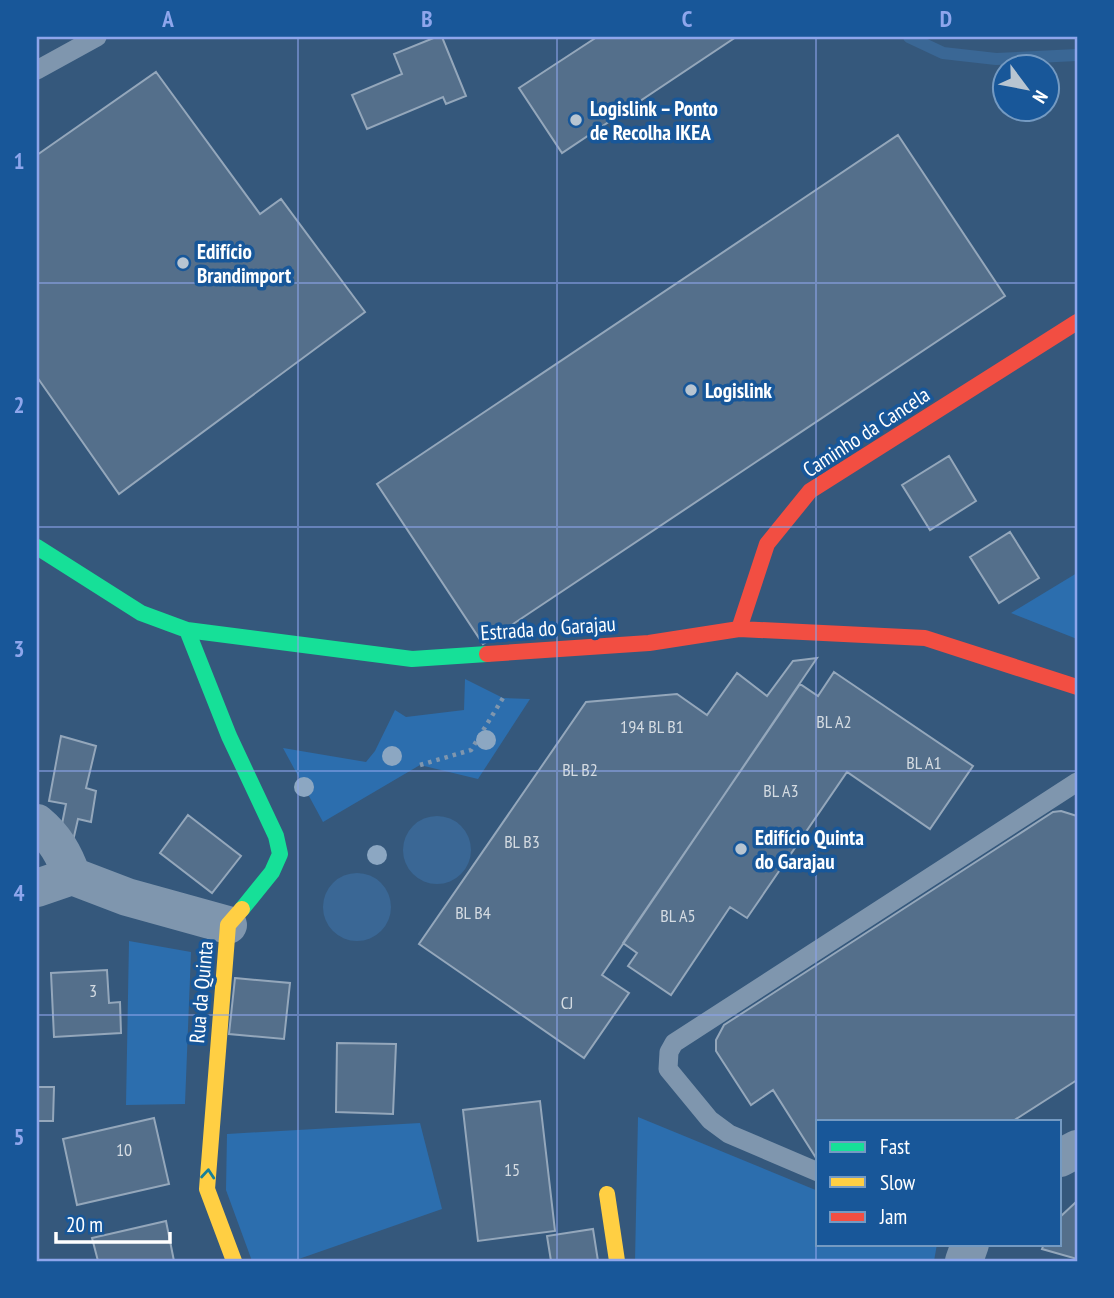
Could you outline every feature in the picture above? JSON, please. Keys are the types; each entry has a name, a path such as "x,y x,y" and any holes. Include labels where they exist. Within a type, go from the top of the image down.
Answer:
{"street":[{"name":"Caminho da Cancela","path":"739,629 767,544 810,491 1077,323"},
{"name":"Estrada do Garajau","path":"37,547 141,613 187,630 412,659 649,643 739,629 925,638 1077,687"},
{"name":"Rua da Quinta","path":"187,630 229,736 276,836 280,854 272,872 228,925 206,1189 234,1261"},
{"path":"37,822 64,853 72,876"},
{"path":"37,888 72,876 127,897 228,925"},
{"path":"607,1194 617,1261"}],"lane":[{"path":"37,70 97,37"},
{"path":"816,1171 729,1134 710,1120 668,1069 669,1052 674,1043 1077,782"}],"path":[{"path":"420,765 471,750 503,698"}],"shaded area":[{"path":"1077,573 1077,639 1011,613"},
{"path":"465,679 503,698 530,699 478,779 420,765 323,822 283,748 366,762 375,751 395,710 406,717 464,710"},
{"path":"430,816 444,816 456,821 466,831 471,850 466,869 456,879 444,884 430,884 418,879 408,869 403,857 403,843 408,831 418,821"},
{"path":"350,873 364,873 376,878 386,888 391,907 386,926 376,936 364,941 350,941 338,936 328,926 323,914 323,900 328,888 338,878"},
{"path":"129,941 191,952 185,1104 126,1105"},
{"path":"638,1117 816,1190 816,1246 937,1246 934,1261 635,1261"},
{"path":"420,1123 442,1209 293,1261 252,1261 226,1190 227,1134"}],"building":[{"path":"442,37 466,96 446,104 443,97 367,129 352,95 402,74 394,54"},
{"name":"Logislink – Ponto de Recolha IKEA","path":"597,37 736,37 562,153 519,88"},
{"name":"Edifício Brandimport","path":"156,72 260,214 281,199 365,312 119,494 37,377 37,155"},
{"name":"Logislink","path":"898,135 1005,296 483,644 377,484"},
{"path":"949,456 976,501 930,530 902,485"},
{"path":"1010,532 1039,578 999,603 970,557"},
{"path":"817,658 602,975 629,993 584,1058 419,944 586,702 677,694 707,715 737,673 767,696 793,661"},
{"name":"Edifício Quinta do Garajau","path":"834,672 973,766 930,829 847,772 747,918 730,907 671,995 628,966 637,953 623,943 800,684 818,696"},
{"path":"61,736 96,746 86,788 96,791 91,822 78,819 73,841 59,839 66,804 49,801"},
{"path":"1061,811 1077,816 1077,1080 1015,1120 816,1120 816,1158 773,1090 751,1105 716,1051 716,1040 724,1025 1053,812"},
{"path":"188,815 241,856 212,893 160,853"},
{"path":"107,970 109,1003 120,1002 121,1033 54,1037 51,973"},
{"path":"235,978 290,983 284,1039 229,1034"},
{"path":"337,1043 396,1044 393,1114 336,1112"},
{"path":"37,1087 54,1087 53,1121 37,1121"},
{"path":"540,1101 555,1231 478,1241 463,1110"},
{"path":"154,1118 169,1184 77,1205 63,1139"},
{"path":"1077,1201 1077,1259 1042,1249 1043,1246 1062,1246 1062,1215"},
{"path":"166,1221 174,1261 98,1261 92,1238"},
{"path":"593,1229 598,1261 551,1261 547,1236"}],"waterway":[{"path":"909,37 943,53 996,59 1077,55"}],"traffic: fast":[{"path":"37,547 141,613 187,630 412,659 487,654"},
{"path":"187,630 229,736 276,836 280,854 272,872 242,909"}],"traffic: slow":[{"path":"234,1261 207,1189 228,925 242,909"},
{"path":"607,1194 617,1261"}],"traffic: jam":[{"path":"739,629 767,544 810,491 1077,322"},
{"path":"487,654 649,643 739,629 925,638 1077,687"}],"place":[{"name":"Logislink – Ponto de Recolha IKEA","path":"576,120"},
{"name":"Edifício Brandimport","path":"183,263"},
{"name":"Logislink","path":"691,390"},
{"name":"Edifício Quinta do Garajau","path":"741,849"}]}
